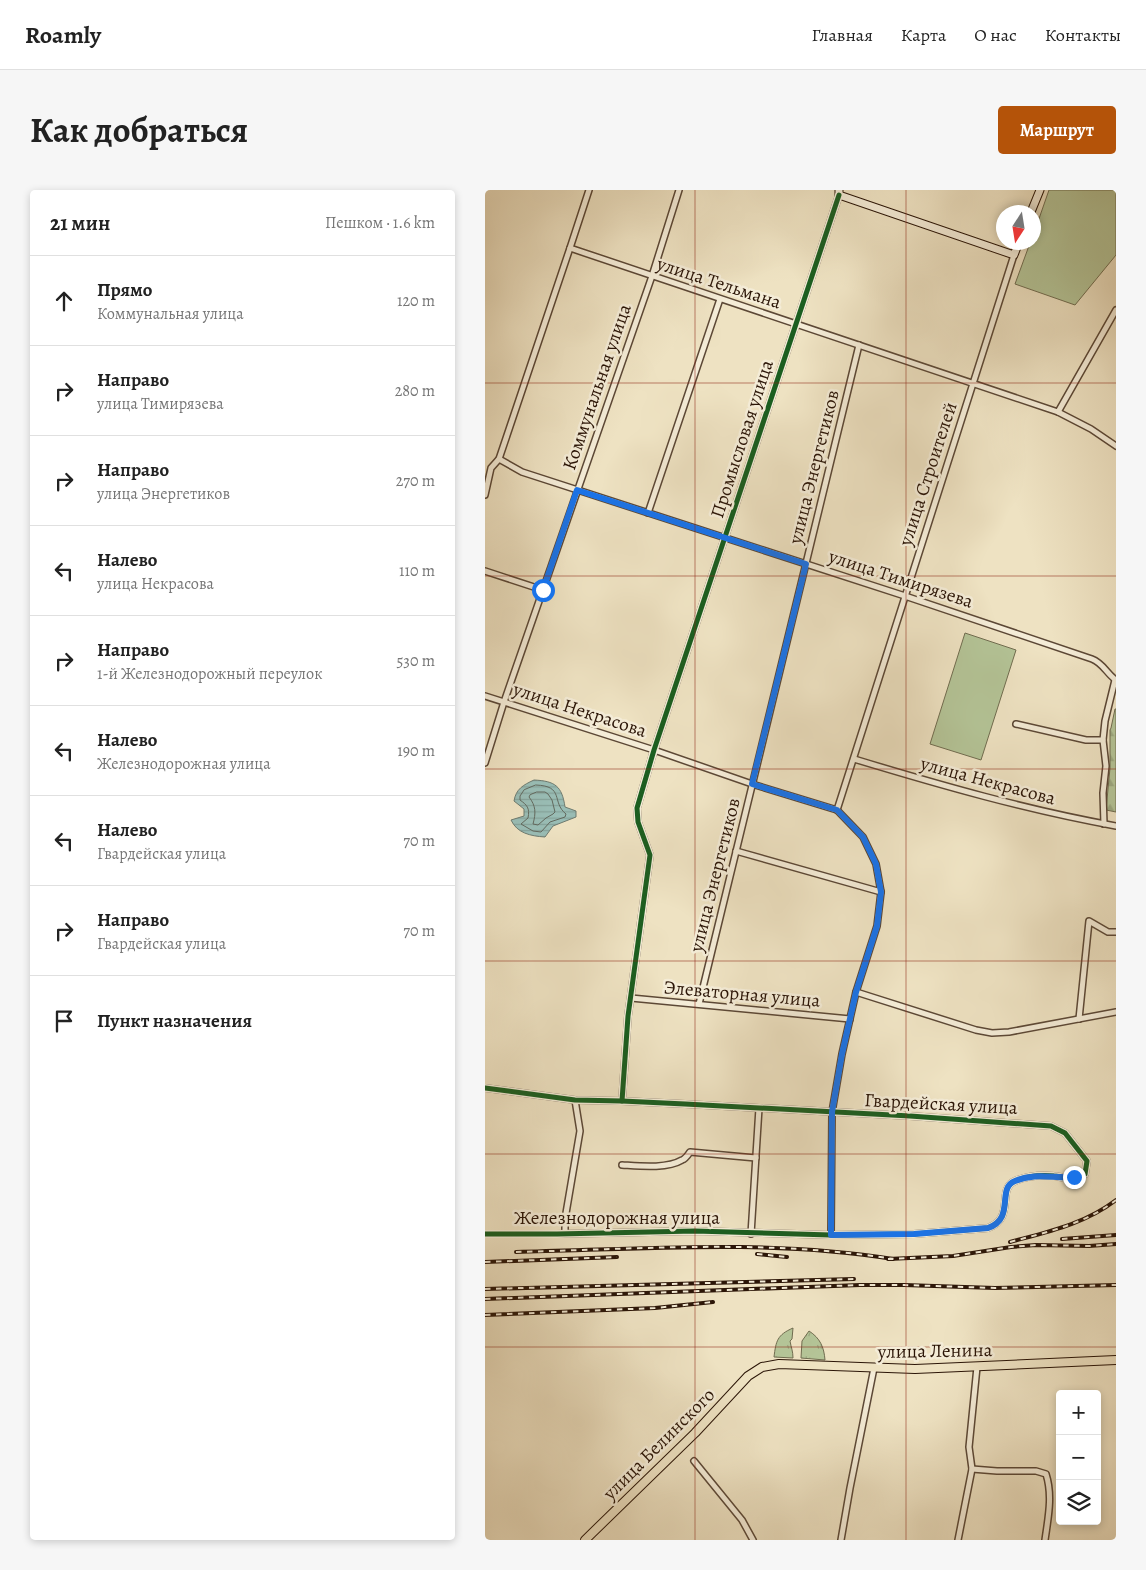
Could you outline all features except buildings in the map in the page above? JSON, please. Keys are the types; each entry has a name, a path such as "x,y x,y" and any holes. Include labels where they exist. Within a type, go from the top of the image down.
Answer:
{"main road":[{"path":"1034,205 1039,190"},
{"path":"839,193 1014,255 1016,250"},
{"name":"улица Ленина","path":"755,1370 779,1364 915,1369 1116,1360"},
{"name":"улица Белинского","path":"585,1540 695,1433 755,1370"}],"street":[{"path":"485,495 491,468 499,459 589,190"},
{"name":"Коммунальная улица","path":"485,764 504,702 652,276 679,190"},
{"name":"Промысловая улица","path":"622,1101 631,998 651,855 638,822 637,808 654,750 839,193"},
{"name":"улица Тельмана","path":"570,248 1058,412"},
{"name":"улица Строителей","path":"837,810 1014,255"},
{"path":"648,513 720,298"},
{"path":"1116,310 1058,412 1091,429 1116,446"},
{"name":"улица Энергетиков","path":"699,1004 859,345"},
{"name":"улица Тимирязева","path":"499,459 522,472 905,596 1100,662 1115,680"},
{"path":"485,571 543,590"},
{"path":"1104,824 1103,793 1106,766 1103,740 1105,721 1115,680"},
{"name":"улица Некрасова","path":"485,696 837,810"},
{"path":"1016,724 1086,740 1103,740"},
{"name":"улица Некрасова","path":"854,759 1013,805 1064,817 1116,826"},
{"path":"831,1235 832,1112 842,1054 856,992 877,926 881,892 876,864 863,837 837,810"},
{"path":"736,851 881,892"},
{"path":"1079,1019 1089,921 1108,932 1116,932"},
{"path":"856,992 955,1024 992,1033 1009,1032 1116,1012"},
{"name":"Элеваторная улица","path":"631,998 850,1019"},
{"name":"Гвардейская улица","path":"485,1088 575,1100 759,1108 1051,1126 1065,1133 1087,1161 1085,1174 1065,1178 1038,1176 1015,1181 1009,1185 1005,1194 1005,1208 1001,1218 996,1225 988,1228"},
{"path":"565,1234 565,1219 580,1131 575,1100"},
{"path":"751,1234 759,1108"},
{"path":"622,1165 653,1166 672,1164 683,1160 690,1152 756,1158"},
{"name":"Железнодорожная улица","path":"485,1234 695,1231 831,1235 914,1234 988,1228"},
{"path":"958,1540 972,1469 969,1447 977,1367"},
{"path":"841,1540 874,1368"},
{"path":"695,1461 742,1520 753,1540"},
{"path":"972,1469 1046,1474 1051,1500 1045,1540"}],"green space":[{"path":"1049,190 1116,190 1116,255 1075,305 1015,284 1027,250 1041,250 1041,213"},
{"path":"965,633 1016,650 981,760 930,744"},
{"path":"1115,709 1116,812 1106,810 1110,768 1110,730"},
{"path":"793,1328 790,1341 793,1358 774,1357 778,1339"},
{"path":"809,1331 821,1343 825,1360 801,1358 802,1341"}],"water":[{"path":"534,780 552,783 562,794 565,807 576,811 576,817 553,826 545,837 534,836 520,831 511,820 524,816 524,809 514,801 516,793"}],"railway":[{"path":"1010,1242 1052,1231 1079,1221 1116,1200"},
{"path":"1062,1239 1116,1235"},
{"path":"888,1259 953,1256 1036,1245 1089,1246 1116,1244"},
{"path":"516,1252 752,1247 799,1249 893,1259"},
{"path":"757,1254 787,1257"},
{"path":"485,1262 617,1257"},
{"path":"485,1289 854,1279"},
{"path":"485,1299 860,1285 995,1288 1116,1285"},
{"path":"485,1315 655,1308 713,1302"}],"cycle path":[{"path":"622,1101 628,1016 650,855 638,822 637,808 654,750 839,195"},
{"path":"485,1088 575,1100 910,1116 1051,1126 1065,1133 1087,1161 1085,1174 1071,1178 1040,1176 1015,1181 1007,1190 1001,1218 988,1228 914,1234 831,1235 695,1231 485,1234"}],"route":[{"path":"543,590 577,490 806,564 752,784 837,810 863,837 876,864 881,892 877,926 856,992 842,1054 832,1112 831,1235 914,1234 988,1228 996,1225 1001,1218 1006,1203 1005,1194 1009,1185 1015,1181 1038,1176 1074,1177"}]}
